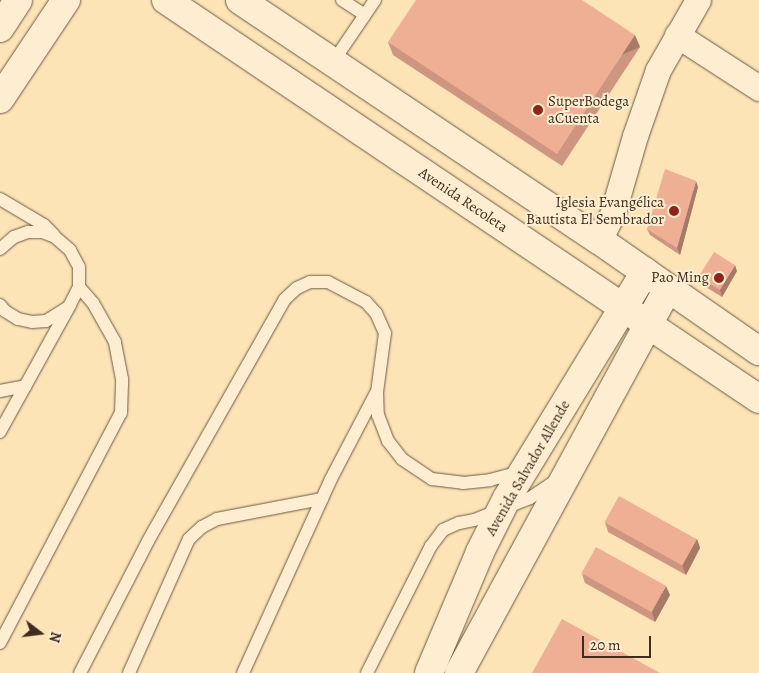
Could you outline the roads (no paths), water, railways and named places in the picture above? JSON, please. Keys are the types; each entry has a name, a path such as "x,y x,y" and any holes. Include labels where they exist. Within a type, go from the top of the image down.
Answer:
{"main road":[{"path":"0,28 18,0"},
{"path":"0,99 66,0"},
{"name":"Avenida Recoleta","path":"166,0 759,400"},
{"path":"240,0 599,240 759,351"},
{"name":"Avenida Salvador Allende","path":"429,673 501,510 645,272"},
{"path":"459,673 668,288"}],"street":[{"path":"599,240 613,212 647,98 677,35 698,0"},
{"path":"677,35 759,88"}],"lane":[{"path":"342,0 365,15"},
{"path":"333,62 375,0"},
{"path":"0,199 44,225 70,250 79,267 78,287 70,304 0,432"},
{"path":"0,249 14,237 28,232 42,232 55,237"},
{"path":"80,673 157,523 285,298 297,288 310,282 328,282 366,302 376,313 386,333 377,392 378,415 388,441 402,459 432,479 464,483 490,480 524,471"},
{"path":"0,643 121,413 122,379 115,342 93,303 78,287"},
{"path":"0,305 5,311 18,319 32,322 46,320 59,314 70,304"},
{"path":"0,390 26,386"},
{"path":"243,673 322,499 377,392"},
{"path":"368,673 431,546 443,530 530,498 568,470"},
{"path":"129,673 189,539 202,527 217,519 322,499"}],"place":[{"name":"SuperBodega aCuenta","path":"538,110"},
{"name":"Iglesia Evangélica Bautista El Sembrador","path":"674,211"},
{"name":"Pao Ming","path":"719,278"}]}
